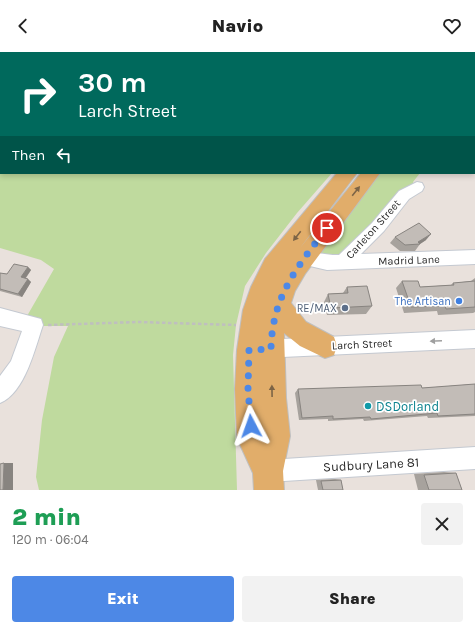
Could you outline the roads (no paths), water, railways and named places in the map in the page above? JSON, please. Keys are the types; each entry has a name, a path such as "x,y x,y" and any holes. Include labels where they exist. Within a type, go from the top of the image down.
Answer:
{"main road":[{"path":"269,480 252,438 248,389 254,341 255,310 262,287 274,266 328,195 347,174"},
{"path":"254,341 272,331 284,288 303,258 370,174"},
{"path":"280,304 293,328 302,336 325,346"}],"street":[{"name":"Carleton Street","path":"303,258 327,263 343,262 378,227 404,195 417,188"},
{"name":"Madrid Lane","path":"343,262 475,257"},
{"path":"0,317 34,325 19,367 0,393"},
{"name":"Larch Street","path":"254,341 325,346 475,339"},
{"name":"Sudbury Lane 81","path":"269,480 475,458"}],"place":[{"name":"The Artisan","path":"459,301"},
{"name":"RE/MAX","path":"345,308"},
{"name":"DSDorland","path":"368,406"}]}
